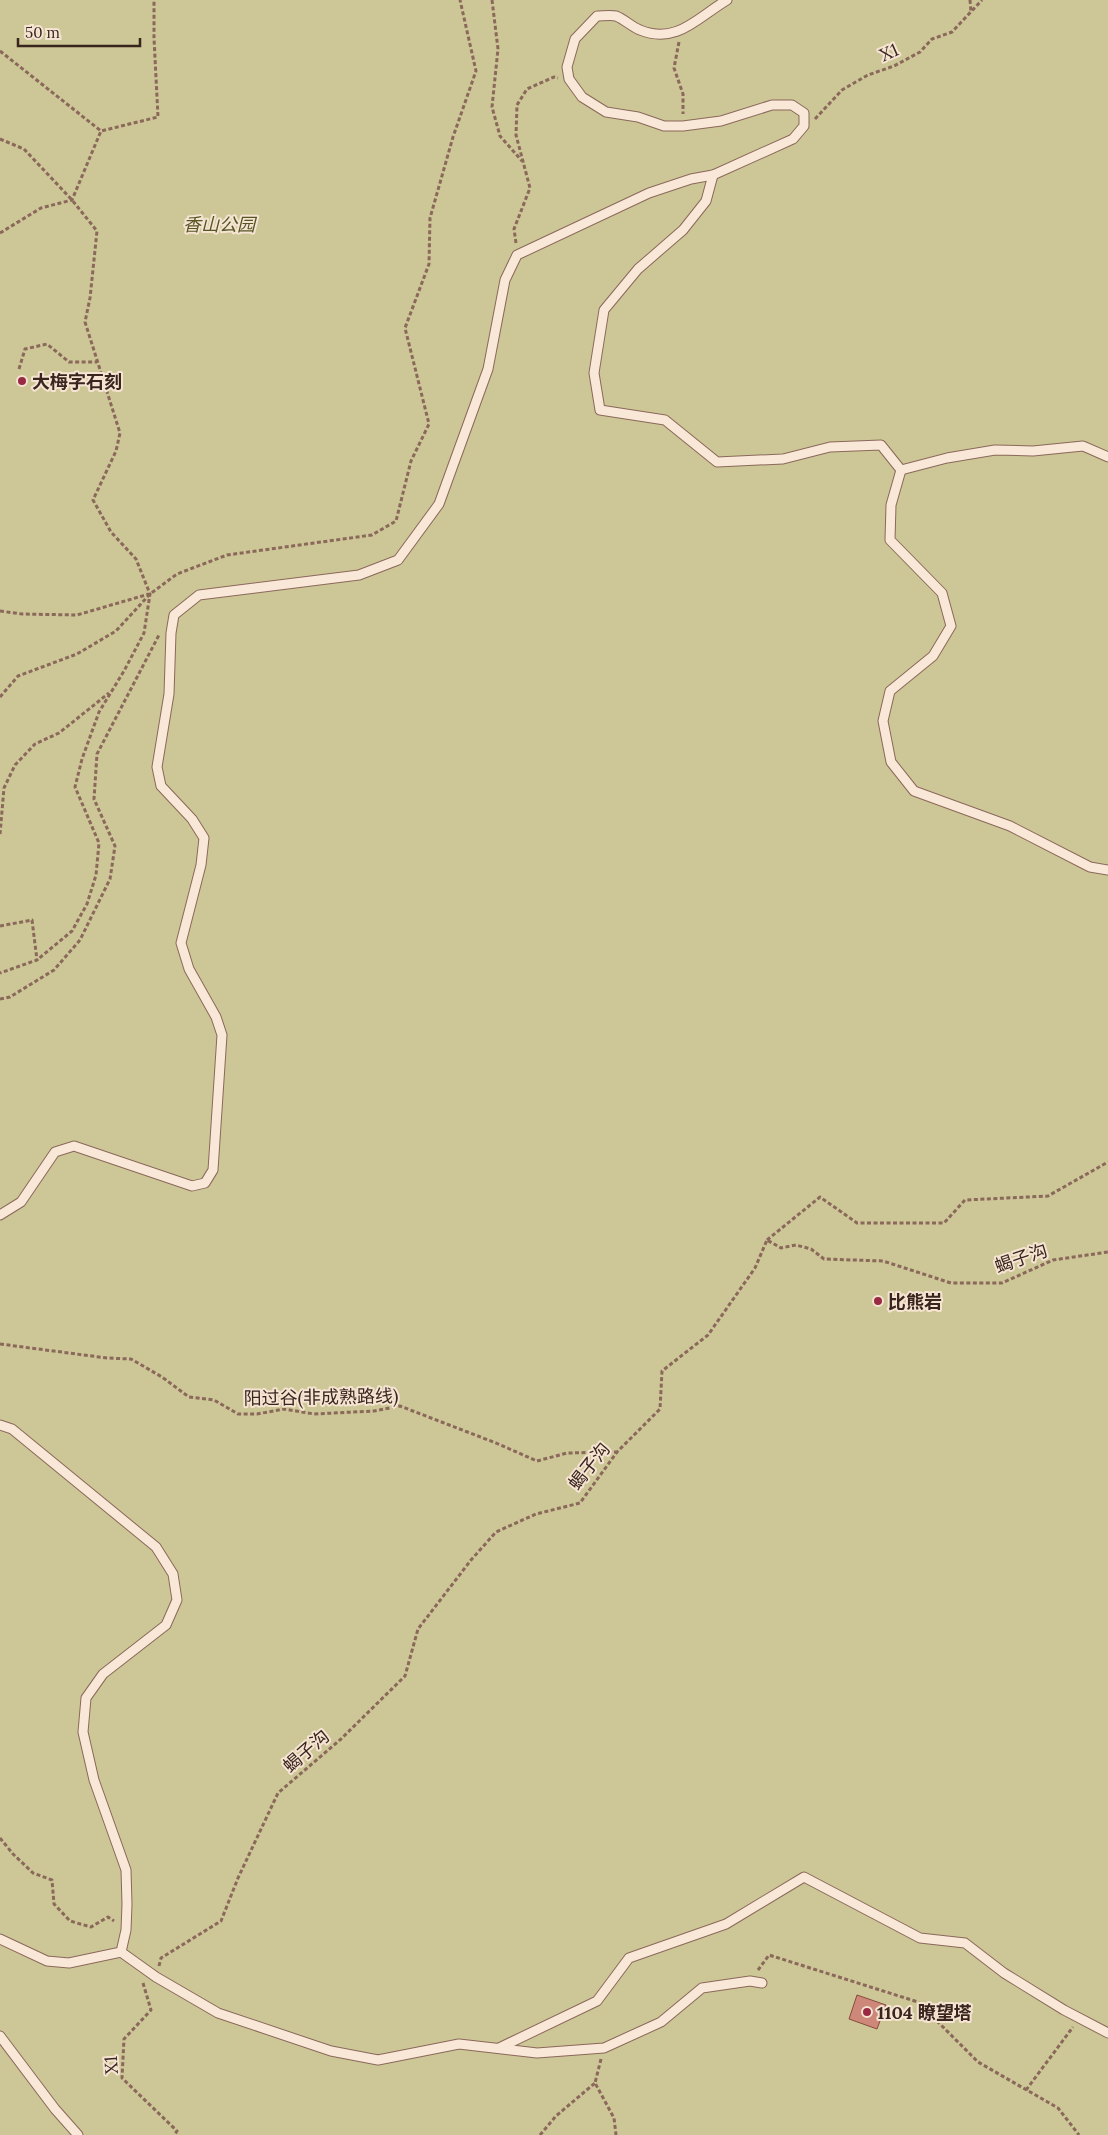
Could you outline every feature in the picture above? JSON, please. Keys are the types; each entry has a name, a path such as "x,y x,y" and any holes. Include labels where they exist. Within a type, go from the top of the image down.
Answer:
{"lane":[{"path":"0,1215 21,1202 55,1152 74,1146 192,1186 205,1183 213,1170 222,1035 216,1016 189,970 181,943 202,865 204,838 192,818 161,786 158,767 169,694 171,634 174,615 199,595 359,575 398,560 439,504 488,369 505,280 517,255 649,193 691,179 713,175 793,139 804,126 804,113 792,105 772,105 721,121 684,126 664,126 638,117 606,112 582,97 569,79 567,67 575,39 596,16 616,16 632,27 648,34 671,34 687,28 727,0"},
{"path":"713,175 706,201 689,222 638,269 604,310 594,373 600,410 665,420 716,462 783,459 830,447 881,445 901,470"},
{"path":"901,470 947,458 995,450 1033,451 1083,446 1108,457"},
{"path":"901,470 891,505 890,540 942,593 951,626 932,656 890,690 883,721 891,762 914,791 1010,826 1090,867 1108,870"},
{"path":"0,1425 12,1429 156,1547 173,1574 177,1600 166,1625 103,1674 86,1698 83,1732 94,1780 126,1870 126,1930 121,1952"},
{"path":"499,2048 597,2001 629,1958 726,1924 804,1877 920,1938 965,1943 1004,1973 1108,2034"},
{"path":"0,1939 47,1961 69,1963 121,1952 156,1977 218,2013 331,2051 378,2060 459,2044 537,2053 604,2048 661,2022 702,1988 750,1980 762,1983"},
{"path":"0,2036 50,2102 78,2135"}],"path":[{"path":"101,131 158,116 154,0"},
{"path":"0,697 18,676 78,654 116,631 150,594 177,574 227,555 372,535 396,521 411,461 429,424 405,328 429,264 430,218 453,137 476,71 460,0"},
{"path":"492,0 498,50 492,107 500,136 524,163"},
{"path":"970,0 971,12"},
{"name":"X1","path":"804,126 817,118 842,90 868,75 894,66 920,52 932,39 952,32 982,0"},
{"path":"683,38 678,43 674,68 683,94 684,126"},
{"path":"0,51 101,131"},
{"path":"517,255 514,229 530,188 516,135 516,105 527,88 554,77 569,79"},
{"path":"72,200 101,131"},
{"path":"0,139 24,149 72,200 97,231 90,298 85,322 120,433 116,451 93,500 111,532 136,560 150,594 144,633 99,712 82,758 75,787 99,844 96,875 87,904 72,932 37,960 0,973"},
{"path":"0,233 41,208 72,200"},
{"path":"19,369 25,349 47,344 69,362 97,362"},
{"path":"0,611 22,614 77,615 150,594"},
{"path":"0,999 10,997 54,970 80,940 110,879 115,846 94,799 97,754 157,636 174,615"},
{"path":"0,834 4,788 15,765 35,744 58,733 112,691"},
{"path":"0,926 32,920 37,960"},
{"path":"767,1240 820,1197 857,1223 944,1223 965,1200 1048,1196 1108,1162"},
{"name":"蝎子沟","path":"156,1977 161,1958 221,1921 238,1878 278,1793 341,1739 405,1676 418,1629 471,1560 496,1532 536,1514 580,1503 616,1452 660,1409 662,1371 708,1335 755,1268 767,1240 781,1248 796,1245 811,1250 824,1259 883,1260 951,1283 1002,1283 1053,1260 1108,1252"},
{"name":"阳过谷(非成熟路线)","path":"0,1344 107,1358 131,1359 162,1376 189,1397 214,1400 238,1414 257,1414 284,1409 314,1414 374,1411 400,1406 537,1461 567,1453 616,1452"},
{"path":"0,1838 13,1854 33,1872 52,1880 54,1904 70,1922 91,1927 108,1917 126,1930"},
{"path":"750,1980 768,1955 918,2002 978,2062 1058,2108 1079,2135"},
{"name":"X1","path":"156,1977 142,1984 151,2010 124,2039 122,2078 177,2132 174,2135"},
{"path":"1026,2090 1079,2018"},
{"path":"540,2135 556,2116 595,2083 604,2048"},
{"path":"595,2083 614,2118 616,2135"}],"green space":[{"name":"香山公园","path":"0,0 1108,0 1108,2135 0,2135"}],"building":[{"name":"1104 瞭望塔","path":"857,1995 886,2005 877,2029 849,2019"}],"place":[{"name":"大梅字石刻","path":"22,381"},
{"name":"比熊岩","path":"878,1301"},
{"name":"1104 瞭望塔","path":"867,2012"}]}
